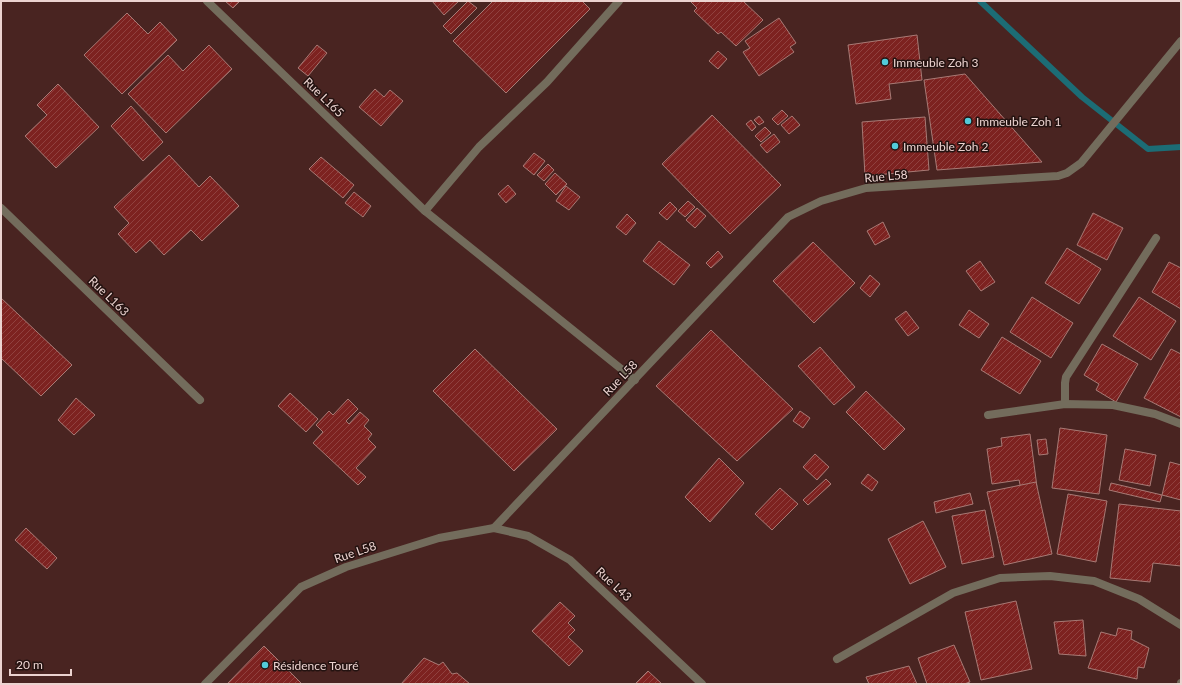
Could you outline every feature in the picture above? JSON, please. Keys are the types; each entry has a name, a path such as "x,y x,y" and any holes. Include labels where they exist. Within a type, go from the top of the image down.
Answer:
{"street":[{"name":"Rue L165","path":"207,1 425,211 635,380"},
{"path":"425,211 479,147 547,82 619,1"},
{"name":"Rue L58","path":"205,684 301,587 346,567 439,538 494,528 788,217 821,201 866,188 1058,176 1067,173 1081,162 1181,41"},
{"name":"Rue L163","path":"1,208 200,400"},
{"path":"1065,404 1066,377 1156,238"},
{"path":"988,415 1065,404 1113,405 1155,414 1181,424"},
{"name":"Rue L43","path":"494,528 528,536 570,560 702,684"},
{"path":"837,659 953,593 1000,578 1050,576 1094,581 1139,599 1181,626"}],"building":[{"path":"225,1 240,1 233,8"},
{"path":"432,1 459,1 444,15"},
{"path":"468,1 477,8 451,34 443,26"},
{"path":"493,1 582,1 590,9 506,93 453,41"},
{"path":"690,1 743,1 763,20 736,46 721,32 718,34 694,11 697,8"},
{"path":"127,13 148,34 160,22 177,40 122,94 84,55"},
{"path":"779,18 796,43 790,47 794,52 759,76 743,52 750,48 745,41"},
{"name":"Immeuble Zoh 3","path":"917,35 922,80 889,84 891,99 856,104 848,45"},
{"path":"209,45 232,69 166,133 128,94 168,55 183,71"},
{"path":"317,45 327,53 308,76 298,68"},
{"path":"718,51 727,59 718,69 709,61"},
{"name":"Immeuble Zoh 1","path":"965,74 1042,162 937,170 924,80"},
{"path":"58,84 99,127 56,168 25,136 47,115 37,105"},
{"path":"375,89 384,97 390,90 403,101 381,126 359,107"},
{"path":"131,106 163,142 143,161 111,126"},
{"path":"782,110 788,116 778,125 772,119"},
{"path":"712,115 781,185 730,234 662,164"},
{"path":"759,116 764,122 759,125 754,120"},
{"path":"792,116 800,125 789,134 781,125"},
{"name":"Immeuble Zoh 2","path":"925,117 929,170 865,176 862,122"},
{"path":"751,120 756,127 752,131 746,124"},
{"path":"765,127 771,133 761,142 755,136"},
{"path":"774,134 780,142 767,153 760,145"},
{"path":"534,153 545,161 534,175 523,166"},
{"path":"169,155 199,187 210,176 239,206 202,241 191,230 164,255 150,240 136,253 118,234 129,223 114,207"},
{"path":"321,157 354,185 343,198 309,169"},
{"path":"548,164 554,170 544,181 537,175"},
{"path":"555,173 567,184 556,195 545,184"},
{"path":"508,185 516,194 506,203 498,194"},
{"path":"566,186 580,197 569,210 556,201"},
{"path":"354,192 371,206 363,217 345,203"},
{"path":"688,201 695,207 685,217 678,211"},
{"path":"670,202 677,209 667,220 659,213"},
{"path":"697,208 706,216 695,228 686,220"},
{"path":"1093,213 1123,228 1107,260 1077,245"},
{"path":"627,214 636,223 626,235 616,227"},
{"path":"883,222 890,237 875,245 867,231"},
{"path":"659,241 690,265 674,285 643,261"},
{"path":"813,242 855,283 814,323 773,281"},
{"path":"1067,248 1101,269 1079,304 1045,283"},
{"path":"718,251 723,257 711,268 706,263"},
{"path":"980,261 995,282 981,291 966,271"},
{"path":"1169,262 1181,268 1181,309 1152,292"},
{"path":"870,275 880,284 870,297 860,288"},
{"path":"1032,297 1073,323 1051,358 1010,332"},
{"path":"1139,297 1176,321 1151,360 1113,336"},
{"path":"1,298 72,365 41,396 1,358"},
{"path":"969,310 989,324 979,338 959,325"},
{"path":"906,311 919,328 908,336 895,319"},
{"path":"711,330 793,409 737,461 656,386"},
{"path":"1002,337 1041,361 1020,394 981,370"},
{"path":"1102,344 1138,364 1116,402 1096,390 1099,384 1084,375"},
{"path":"820,347 855,387 834,405 798,366"},
{"path":"475,349 557,429 514,471 433,391"},
{"path":"1171,349 1181,354 1181,417 1144,398"},
{"path":"866,391 905,429 884,450 846,412"},
{"path":"290,393 318,419 306,432 278,406"},
{"path":"76,398 95,415 74,435 58,420"},
{"path":"348,399 358,409 346,421 349,424 360,412 369,420 364,426 372,434 368,439 376,447 356,468 366,477 358,485 313,443 323,432 316,425 329,411 333,415"},
{"path":"800,411 810,418 803,428 793,421"},
{"path":"1060,428 1107,435 1099,494 1052,488"},
{"path":"1030,434 1037,487 1021,489 1019,480 992,484 987,449 1002,446 1001,438"},
{"path":"1046,439 1048,454 1039,455 1037,440"},
{"path":"1125,449 1156,455 1150,486 1119,480"},
{"path":"815,454 829,467 817,480 803,467"},
{"path":"719,458 744,483 710,522 685,497"},
{"path":"1170,462 1181,465 1181,500 1162,495"},
{"path":"868,474 878,482 872,491 861,483"},
{"path":"826,479 831,484 808,505 803,500"},
{"path":"1036,482 1052,554 1004,565 987,492"},
{"path":"1111,483 1162,495 1160,502 1109,490"},
{"path":"780,488 798,504 772,530 755,514"},
{"path":"970,493 973,504 936,513 934,502"},
{"path":"1068,494 1107,501 1096,562 1057,554"},
{"path":"1119,504 1181,511 1181,566 1153,563 1150,582 1110,578"},
{"path":"985,510 994,557 962,564 952,516"},
{"path":"923,521 946,567 910,584 888,539"},
{"path":"26,528 57,558 47,569 15,540"},
{"path":"1016,601 1032,669 981,680 965,612"},
{"path":"560,602 575,616 568,623 575,630 568,637 583,651 569,666 532,631"},
{"path":"1083,620 1086,656 1059,654 1054,622"},
{"path":"1118,628 1132,631 1131,639 1149,648 1144,668 1138,667 1137,679 1088,668 1101,632 1116,636"},
{"path":"954,645 970,682 964,684 927,684 918,658"},
{"name":"Résidence Touré","path":"264,646 302,684 227,684"},
{"path":"424,658 439,665 443,662 452,674 457,673 470,684 401,684"},
{"path":"909,666 917,684 869,684 866,677"},
{"path":"648,671 662,684 635,684"}],"waterway":[{"path":"980,1 1082,97 1148,149 1181,147"}],"place":[{"name":"Immeuble Zoh 3","path":"885,62"},
{"name":"Immeuble Zoh 1","path":"968,121"},
{"name":"Immeuble Zoh 2","path":"895,146"},
{"name":"Résidence Touré","path":"265,665"}]}
